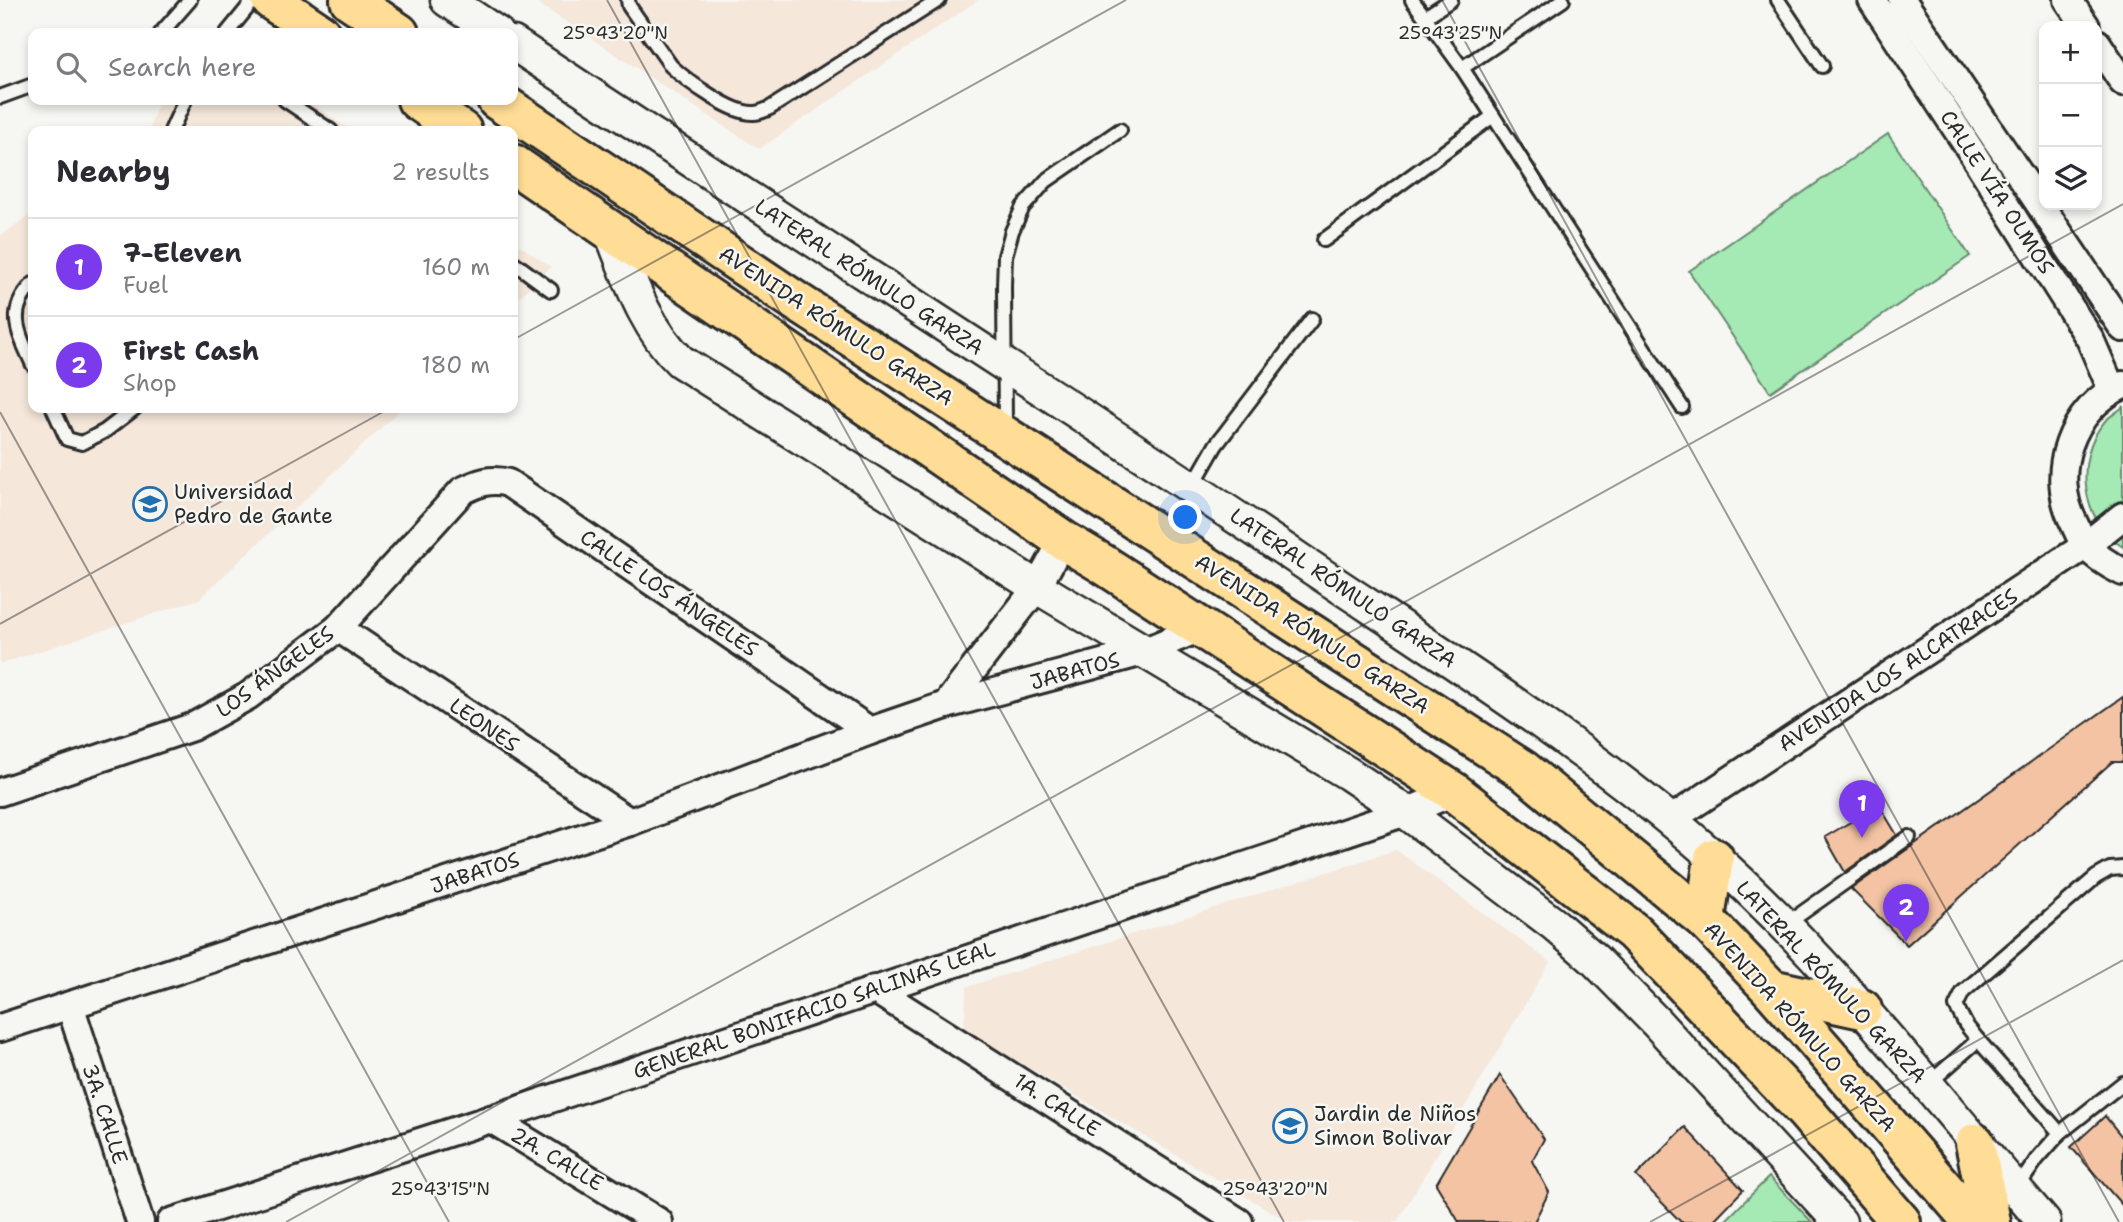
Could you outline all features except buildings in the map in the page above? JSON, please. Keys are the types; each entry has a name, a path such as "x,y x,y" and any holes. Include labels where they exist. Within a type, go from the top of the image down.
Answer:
{"main road":[{"path":"271,0 313,28"},
{"path":"350,0 392,28"},
{"path":"423,105 455,126"},
{"name":"AVENIDA RÓMULO GARZA","path":"504,105 797,302 1523,770 1705,920 1771,989 1973,1222"},
{"path":"518,167 1063,540 1454,792 1634,932 1806,1112 1900,1222"},
{"path":"1705,920 1714,858"},
{"path":"1771,989 1862,1009"},
{"path":"1975,1143 1991,1222"}],"street":[{"path":"447,0 490,28"},
{"name":"CALLE VÍA OLMOS","path":"1872,0 1973,153 2118,387"},
{"name":"CALLE VÍA OLMOS","path":"1902,0 2123,328"},
{"path":"2068,0 2083,21"},
{"name":"LATERAL RÓMULO GARZA","path":"518,46 1192,487 1555,731 1670,820 1784,925 1862,1009 2044,1222"},
{"path":"2102,50 2123,82"},
{"path":"609,228 648,320 680,361 1037,587 1406,811 1555,925 1595,960 1657,1022 1840,1222"},
{"path":"2118,387 2091,407 2074,430 2064,457 2063,485 2068,513 2085,546 2123,572"},
{"name":"CALLE LOS ÁNGELES","path":"462,491 482,481 508,483 870,731"},
{"name":"LOS ÁNGELES","path":"0,792 192,727 248,696 338,628 462,491"},
{"name":"AVENIDA LOS ALCATRACES","path":"1670,820 2085,546 2123,516"},
{"path":"946,705 1037,587 1063,540"},
{"name":"LEONES","path":"338,628 630,822"},
{"name":"JABATOS","path":"0,1028 630,822 946,705 1143,652 1200,628"},
{"name":"GENERAL BONIFACIO SALINAS LEAL","path":"171,1222 491,1119 1406,811 1454,792"},
{"name":"1A. CALLE","path":"874,989 1239,1222"},
{"name":"3A. CALLE","path":"70,1005 140,1222"},
{"name":"2A. CALLE","path":"491,1119 659,1222"}],"lane":[{"path":"165,28 190,0"},
{"path":"231,28 254,0"},
{"path":"628,0 629,6 664,56 680,74 736,109 757,114 939,0"},
{"path":"1412,0 1462,68 1682,407"},
{"path":"1425,17 1451,0"},
{"path":"1462,68 1563,0"},
{"path":"1778,0 1822,66"},
{"path":"0,97 28,87"},
{"path":"176,126 183,105"},
{"path":"292,105 324,126"},
{"path":"1324,240 1493,116"},
{"path":"1005,435 1005,256 1012,231 1023,207 1046,181 1120,130"},
{"path":"518,266 551,290"},
{"path":"28,290 20,300 16,313 18,332 28,354"},
{"path":"1192,487 1216,445 1312,319"},
{"path":"55,413 67,439 82,443 128,413"},
{"path":"1784,925 1909,837"},
{"path":"2060,1133 1978,1040 1956,1006 1963,992 2096,877 2110,869 2123,868"},
{"path":"1927,1086 1978,1040"},
{"path":"2016,1190 2037,1158 2060,1133 2123,1083"}],"shaded area":[{"path":"533,0 978,0 759,149"},
{"path":"157,105 313,105 345,126 151,126"},
{"name":"Universidad Pedro de Gante","path":"28,216 28,413 397,413 199,599 0,664 0,236"},
{"path":"518,244 551,267 518,298"},
{"name":"Jardin de Niños Simon Bolivar","path":"1396,850 1550,962 1397,1222 1289,1222 964,1029 967,987"}],"green space":[{"path":"1888,134 1970,256 1770,392 1689,271"},
{"path":"2123,407 2123,547 2109,536 2090,506 2086,471 2088,453 2095,436 2105,421"},
{"path":"1769,1177 1812,1222 1724,1222"}],"place":[{"name":"Universidad Pedro de Gante","path":"150,504"},
{"name":"7-Eleven","path":"1862,838"},
{"name":"First Cash","path":"1906,942"},
{"name":"Jardin de Niños Simon Bolivar","path":"1290,1126"}]}
